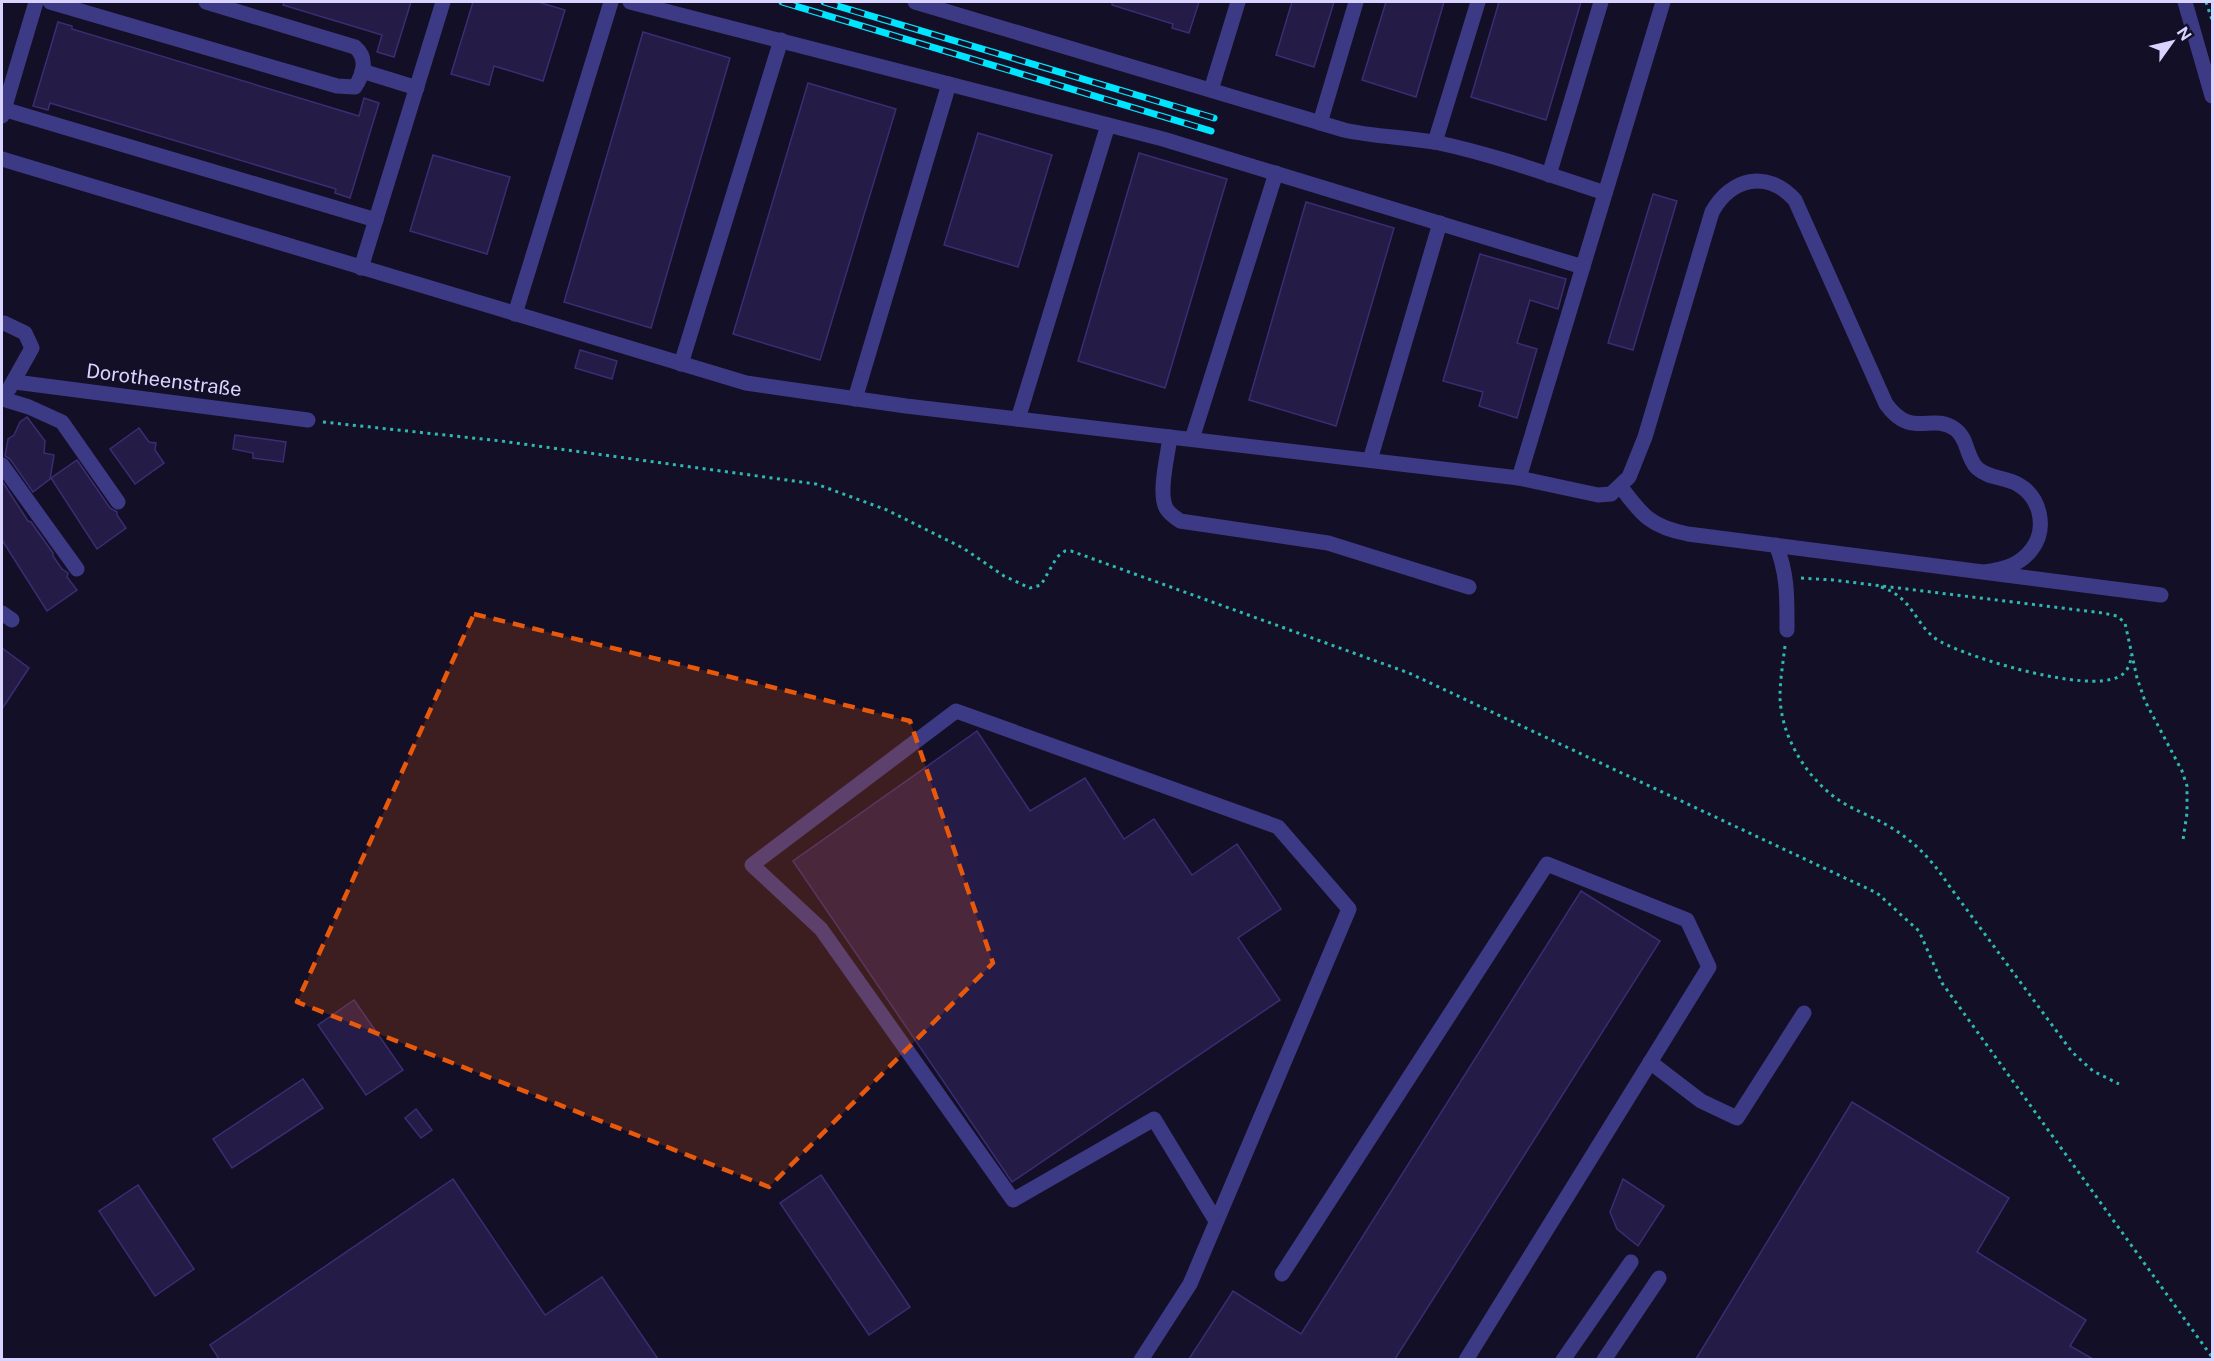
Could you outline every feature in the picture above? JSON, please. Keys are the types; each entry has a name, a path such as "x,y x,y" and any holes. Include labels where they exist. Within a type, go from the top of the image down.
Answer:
{"street":[{"path":"36,2 2,112 376,220"},
{"path":"50,2 337,86 355,87 364,62 355,47 206,2"},
{"path":"361,268 443,2"},
{"path":"515,314 611,2"},
{"path":"630,2 1162,139 1583,267"},
{"path":"915,2 1320,123 1369,136 1435,142 1474,151 1605,193"},
{"path":"1211,90 1238,2"},
{"path":"1320,123 1356,2"},
{"path":"1435,142 1478,2"},
{"path":"1549,175 1601,2"},
{"path":"1519,478 1663,2"},
{"path":"2185,2 2212,96"},
{"path":"681,364 781,40"},
{"path":"362,71 417,88"},
{"path":"855,399 949,84"},
{"path":"1018,419 1108,125"},
{"path":"2,159 746,383 855,399 1519,478 1598,495 1611,494 1629,477 1645,437 1712,212 1728,190 1752,181 1763,181 1786,189 1795,200 1892,413 1900,420 1911,424 1945,424 1955,429 1963,437 1970,458 1976,467 1986,474 2019,484 2038,508 2040,533 2028,554 2017,564 2006,569 1985,572"},
{"path":"1192,439 1276,174"},
{"path":"1370,460 1440,224"},
{"path":"4,323 25,333 32,348 15,382 2,400 29,407 62,422 118,502"},
{"name":"Dorotheenstraße","path":"15,382 308,420"},
{"path":"1170,437 1163,491 1164,501 1172,516 1180,521 1328,543 1469,587"},
{"path":"2,465 77,569"},
{"path":"1621,487 1639,512 1653,523 1669,530 2161,595"},
{"path":"1776,545 1786,578 1787,630"},
{"path":"1140,1359 1190,1284 1349,909 1278,827 956,711 752,865 821,929 1013,1200 1154,1119 1216,1221"},
{"path":"1282,1274 1547,864 1687,920 1709,967 1466,1359"},
{"path":"1650,1062 1701,1101 1737,1118 1804,1013"},
{"path":"1563,1359 1632,1262"},
{"path":"1604,1359 1659,1278"}],"path":[{"path":"2206,2 2212,20"},
{"path":"308,420 501,441 816,484 887,510 963,548 1004,576 1030,588 1041,585 1057,557 1065,551 1071,551 1409,673 1877,893 1919,931 1942,983 2212,1358"},
{"path":"1786,578 1813,578 1872,584 2116,616 2125,623 2137,678 2145,701 2172,750 2187,786 2187,813 2183,840"},
{"path":"1872,584 1898,594 1930,634 1939,641 1994,663 2080,681 2099,681 2118,678 2127,670 2131,662 2131,647"},
{"path":"1787,630 1781,681 1782,715 1787,731 1804,765 1827,791 1841,801 1907,836 1921,848 2072,1052 2093,1071 2119,1084"}],"highlighted area":[{"path":"474,614 910,721 993,963 769,1187 297,1002"}],"building":[{"path":"284,2 411,2 394,57 377,52 382,35 283,5"},
{"path":"473,2 538,2 565,10 543,81 494,66 489,85 451,74"},
{"path":"1112,2 1199,2 1189,33 1172,28 1173,24 1112,5"},
{"path":"1292,2 1334,2 1314,67 1276,55"},
{"path":"1386,2 1444,2 1416,97 1362,80"},
{"path":"1499,2 1581,2 1546,120 1471,97"},
{"path":"58,22 72,26 72,29 359,116 364,98 379,103 350,198 335,193 336,189 50,103 48,110 33,106"},
{"path":"643,32 730,58 651,328 564,302"},
{"path":"808,83 896,109 820,360 733,334"},
{"path":"978,133 1052,155 1018,267 944,245"},
{"path":"1139,153 1227,179 1165,388 1078,361"},
{"path":"433,155 510,177 487,254 410,231"},
{"path":"1653,194 1677,201 1633,350 1608,343"},
{"path":"1306,202 1394,228 1336,426 1249,400"},
{"path":"1480,254 1566,279 1558,309 1530,300 1517,343 1537,349 1517,418 1479,406 1483,392 1443,381"},
{"path":"580,350 617,361 612,379 575,368"},
{"path":"27,417 45,441 44,453 54,455 50,479 33,492 10,459 5,456 8,439 14,435 20,422"},
{"path":"139,428 149,442 156,443 155,450 164,463 135,484 110,449"},
{"path":"235,435 286,442 283,462 253,458 253,453 233,449"},
{"path":"77,460 110,508 117,512 126,528 97,549 51,478"},
{"path":"2,481 62,569 68,573 67,577 77,590 47,611 2,540"},
{"path":"2,648 29,668 2,709"},
{"path":"977,731 1030,811 1085,778 1124,839 1154,819 1192,875 1237,844 1281,909 1238,938 1280,1000 1012,1182 793,861"},
{"path":"1581,891 1660,941 1395,1359 1189,1359 1233,1291 1301,1334"},
{"path":"354,1000 403,1070 366,1095 318,1025"},
{"path":"303,1079 323,1108 232,1168 213,1139"},
{"path":"1852,1102 2009,1198 1977,1252 2086,1320 2070,1346 2093,1359 1696,1359"},
{"path":"416,1109 432,1130 421,1138 405,1118"},
{"path":"821,1175 910,1307 869,1335 780,1203"},
{"path":"453,1179 545,1315 602,1277 658,1359 219,1359 210,1345"},
{"path":"1623,1179 1664,1206 1638,1246 1617,1229 1610,1212"},
{"path":"138,1185 194,1269 155,1296 99,1211"}],"railway":[{"path":"782,2 1211,131"},
{"path":"824,2 1214,118"}]}
